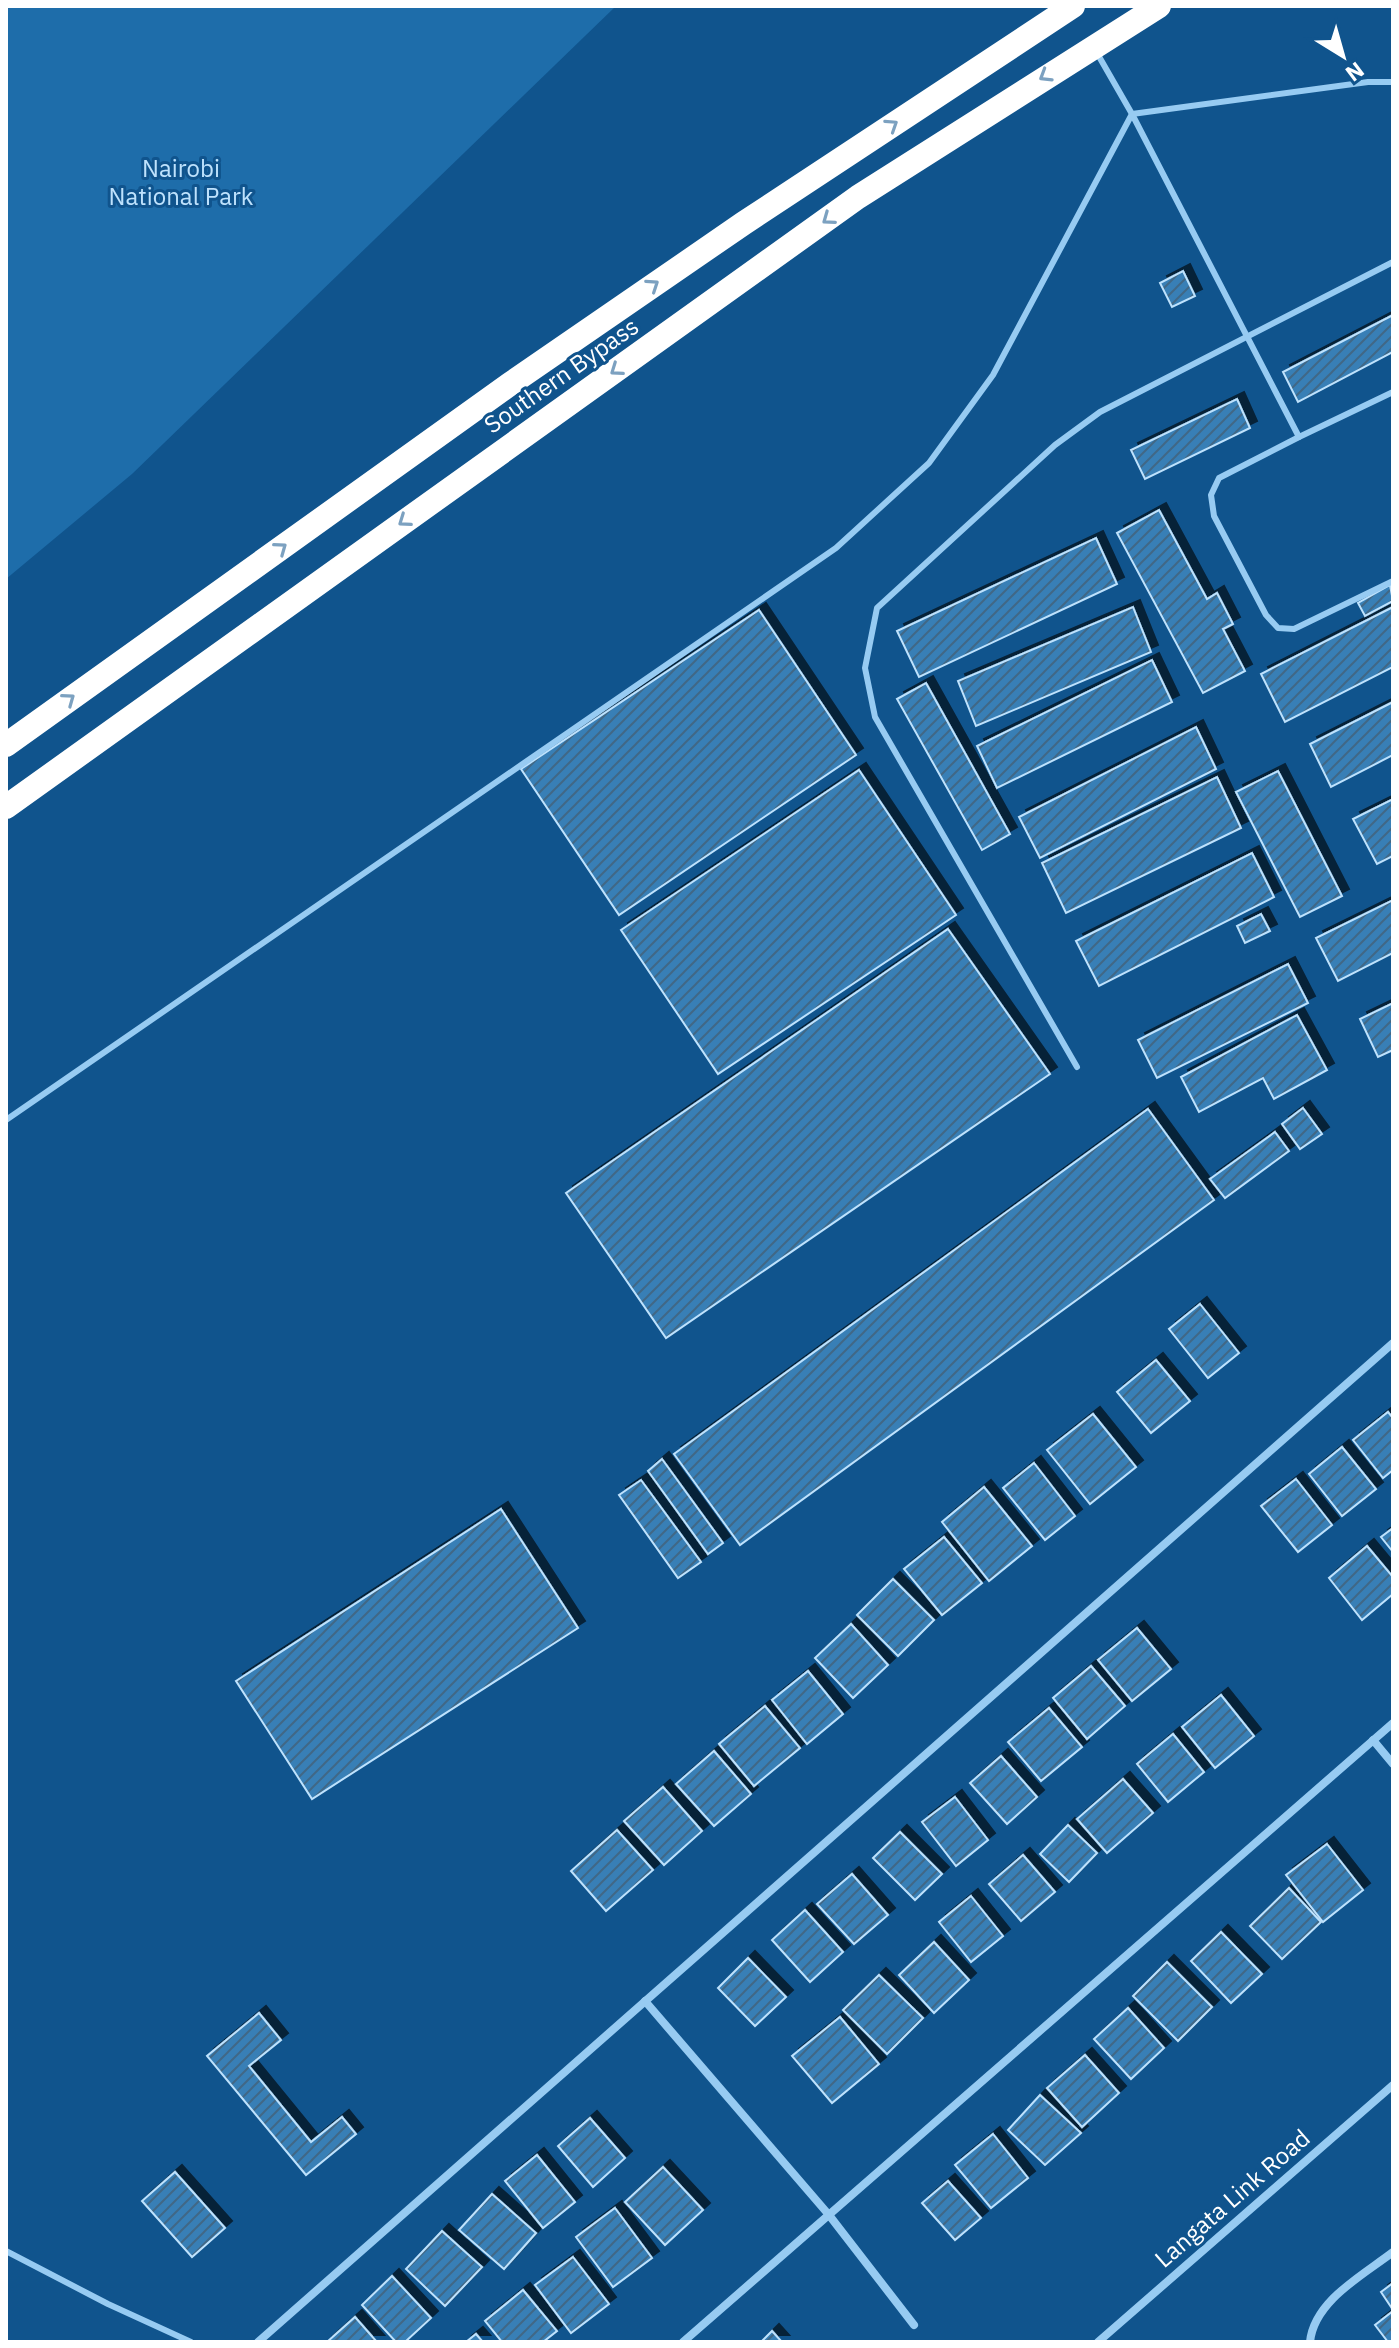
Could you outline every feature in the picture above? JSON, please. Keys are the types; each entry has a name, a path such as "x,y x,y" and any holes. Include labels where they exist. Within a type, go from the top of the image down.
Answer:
{"highway":[{"name":"Southern Bypass","path":"6,745 510,384 744,223 1073,6"},
{"name":"Southern Bypass","path":"6,807 858,197 1159,6"}],"street":[{"path":"258,2342 1393,1343"},
{"path":"683,2342 1393,1723"},
{"path":"1373,1740 1393,1764"},
{"path":"645,2001 829,2215 914,2325"},
{"name":"Langata Link Road","path":"1098,2342 1393,2085"},
{"path":"1310,2342 1311,2327 1333,2298 1393,2252"}],"lane":[{"path":"1094,46 1299,437"},
{"path":"1132,114 1368,82 1393,82"},
{"path":"6,1120 836,548 929,463 993,375 1132,114"},
{"path":"1077,1067 875,717 865,668 877,608 1055,445 1100,412 1393,262"},
{"path":"1393,392 1219,478 1211,495 1214,516 1266,615 1278,628 1294,629 1393,581"},
{"path":"6,2251 108,2304 191,2342"}],"green space":[{"name":"Nairobi National Park","path":"6,6 616,6 132,474 6,579"}],"building":[{"path":"1183,271 1195,296 1172,307 1160,283"},
{"path":"1393,315 1393,352 1298,402 1283,372"},
{"path":"1237,399 1250,428 1145,479 1131,450"},
{"path":"1159,510 1207,599 1217,593 1233,624 1223,629 1245,671 1203,693 1117,533"},
{"path":"1096,538 1117,584 919,677 897,631"},
{"path":"1390,585 1393,601 1365,616 1358,603"},
{"path":"1133,607 1151,652 976,726 958,681"},
{"path":"1393,607 1393,667 1285,722 1261,674"},
{"path":"759,610 856,755 619,915 521,769"},
{"path":"1152,660 1172,702 997,788 977,746"},
{"path":"926,683 1010,834 982,850 897,699"},
{"path":"1393,702 1393,755 1331,787 1310,744"},
{"path":"1196,727 1216,769 1040,858 1019,817"},
{"path":"859,770 956,915 718,1074 621,930"},
{"path":"1278,771 1342,896 1300,917 1236,792"},
{"path":"1217,777 1241,828 1066,913 1042,863"},
{"path":"1393,799 1393,856 1377,864 1353,819"},
{"path":"1252,853 1274,897 1099,986 1076,941"},
{"path":"1393,900 1393,953 1338,981 1316,938"},
{"path":"1261,914 1270,931 1245,943 1237,926"},
{"path":"948,929 1050,1074 666,1338 566,1193"},
{"path":"1288,964 1308,1003 1157,1078 1138,1040"},
{"path":"1393,1003 1393,1050 1378,1057 1360,1019"},
{"path":"1297,1015 1327,1070 1274,1099 1263,1078 1199,1112 1181,1077"},
{"path":"1303,1108 1322,1134 1300,1149 1282,1124"},
{"path":"1148,1109 1214,1200 740,1545 674,1454"},
{"path":"1275,1132 1289,1151 1225,1198 1210,1179"},
{"path":"1200,1304 1239,1353 1208,1378 1169,1329"},
{"path":"1156,1360 1190,1401 1151,1433 1117,1392"},
{"path":"1388,1412 1393,1418 1393,1470 1383,1478 1353,1440"},
{"path":"1093,1414 1136,1467 1090,1504 1047,1450"},
{"path":"1342,1447 1376,1489 1342,1516 1309,1474"},
{"path":"662,1459 723,1543 708,1554 648,1471"},
{"path":"1034,1463 1075,1516 1045,1540 1003,1488"},
{"path":"1296,1479 1332,1525 1298,1552 1261,1506"},
{"path":"641,1480 701,1562 678,1578 619,1495"},
{"path":"984,1487 1032,1546 989,1581 942,1522"},
{"path":"501,1509 578,1628 312,1799 236,1681"},
{"path":"1393,1528 1393,1552 1381,1537"},
{"path":"944,1537 982,1583 942,1615 904,1569"},
{"path":"1367,1546 1393,1577 1393,1594 1362,1620 1329,1578"},
{"path":"893,1579 934,1620 898,1656 857,1615"},
{"path":"851,1624 888,1665 853,1698 815,1658"},
{"path":"1137,1628 1171,1669 1132,1701 1098,1660"},
{"path":"1091,1666 1125,1706 1087,1739 1053,1698"},
{"path":"808,1671 843,1714 807,1744 772,1700"},
{"path":"1221,1695 1254,1736 1215,1768 1182,1727"},
{"path":"765,1706 800,1748 754,1786 719,1744"},
{"path":"1049,1708 1082,1747 1041,1781 1008,1742"},
{"path":"1173,1734 1204,1772 1168,1802 1137,1764"},
{"path":"714,1751 751,1794 714,1826 676,1784"},
{"path":"1001,1756 1037,1797 1007,1824 970,1783"},
{"path":"1123,1779 1153,1813 1107,1853 1077,1819"},
{"path":"663,1787 702,1831 664,1865 624,1821"},
{"path":"955,1797 988,1840 956,1866 922,1822"},
{"path":"1068,1825 1097,1853 1069,1882 1040,1854"},
{"path":"617,1830 653,1870 606,1911 571,1871"},
{"path":"900,1832 942,1874 915,1900 873,1858"},
{"path":"1327,1844 1363,1890 1323,1922 1286,1875"},
{"path":"1023,1855 1055,1892 1021,1921 989,1884"},
{"path":"852,1874 888,1915 854,1944 817,1904"},
{"path":"1289,1888 1321,1922 1282,1959 1250,1926"},
{"path":"971,1896 1003,1936 971,1962 939,1922"},
{"path":"805,1910 843,1952 810,1982 772,1940"},
{"path":"1221,1932 1262,1974 1231,2003 1191,1961"},
{"path":"934,1942 969,1980 934,2013 899,1975"},
{"path":"748,1958 786,1997 755,2026 718,1988"},
{"path":"1167,1962 1212,2007 1178,2041 1133,1996"},
{"path":"879,1975 923,2018 887,2054 843,2010"},
{"path":"1128,2008 1164,2048 1131,2079 1094,2039"},
{"path":"259,2013 281,2040 249,2066 311,2142 342,2117 356,2134 306,2175 207,2056"},
{"path":"840,2017 879,2064 832,2103 792,2056"},
{"path":"1085,2055 1119,2093 1082,2127 1047,2088"},
{"path":"1040,2095 1081,2133 1045,2165 1008,2130"},
{"path":"590,2118 625,2158 593,2187 558,2146"},
{"path":"993,2134 1028,2178 991,2208 955,2165"},
{"path":"537,2155 575,2202 543,2228 505,2181"},
{"path":"663,2167 703,2210 665,2245 625,2202"},
{"path":"175,2172 225,2228 192,2257 142,2201"},
{"path":"948,2181 981,2218 955,2240 922,2203"},
{"path":"492,2194 536,2233 504,2269 459,2230"},
{"path":"615,2208 652,2258 613,2287 576,2237"},
{"path":"442,2231 482,2267 445,2306 406,2269"},
{"path":"573,2257 609,2304 571,2333 535,2285"},
{"path":"392,2276 431,2318 405,2342 396,2342 362,2305"},
{"path":"1393,2283 1393,2310 1381,2292"},
{"path":"523,2290 557,2331 543,2342 502,2342 485,2321"},
{"path":"1393,2311 1393,2342 1388,2342 1375,2325"},
{"path":"355,2317 377,2342 327,2342"},
{"path":"772,2331 782,2342 761,2342"},
{"path":"476,2334 483,2342 466,2342"}]}
